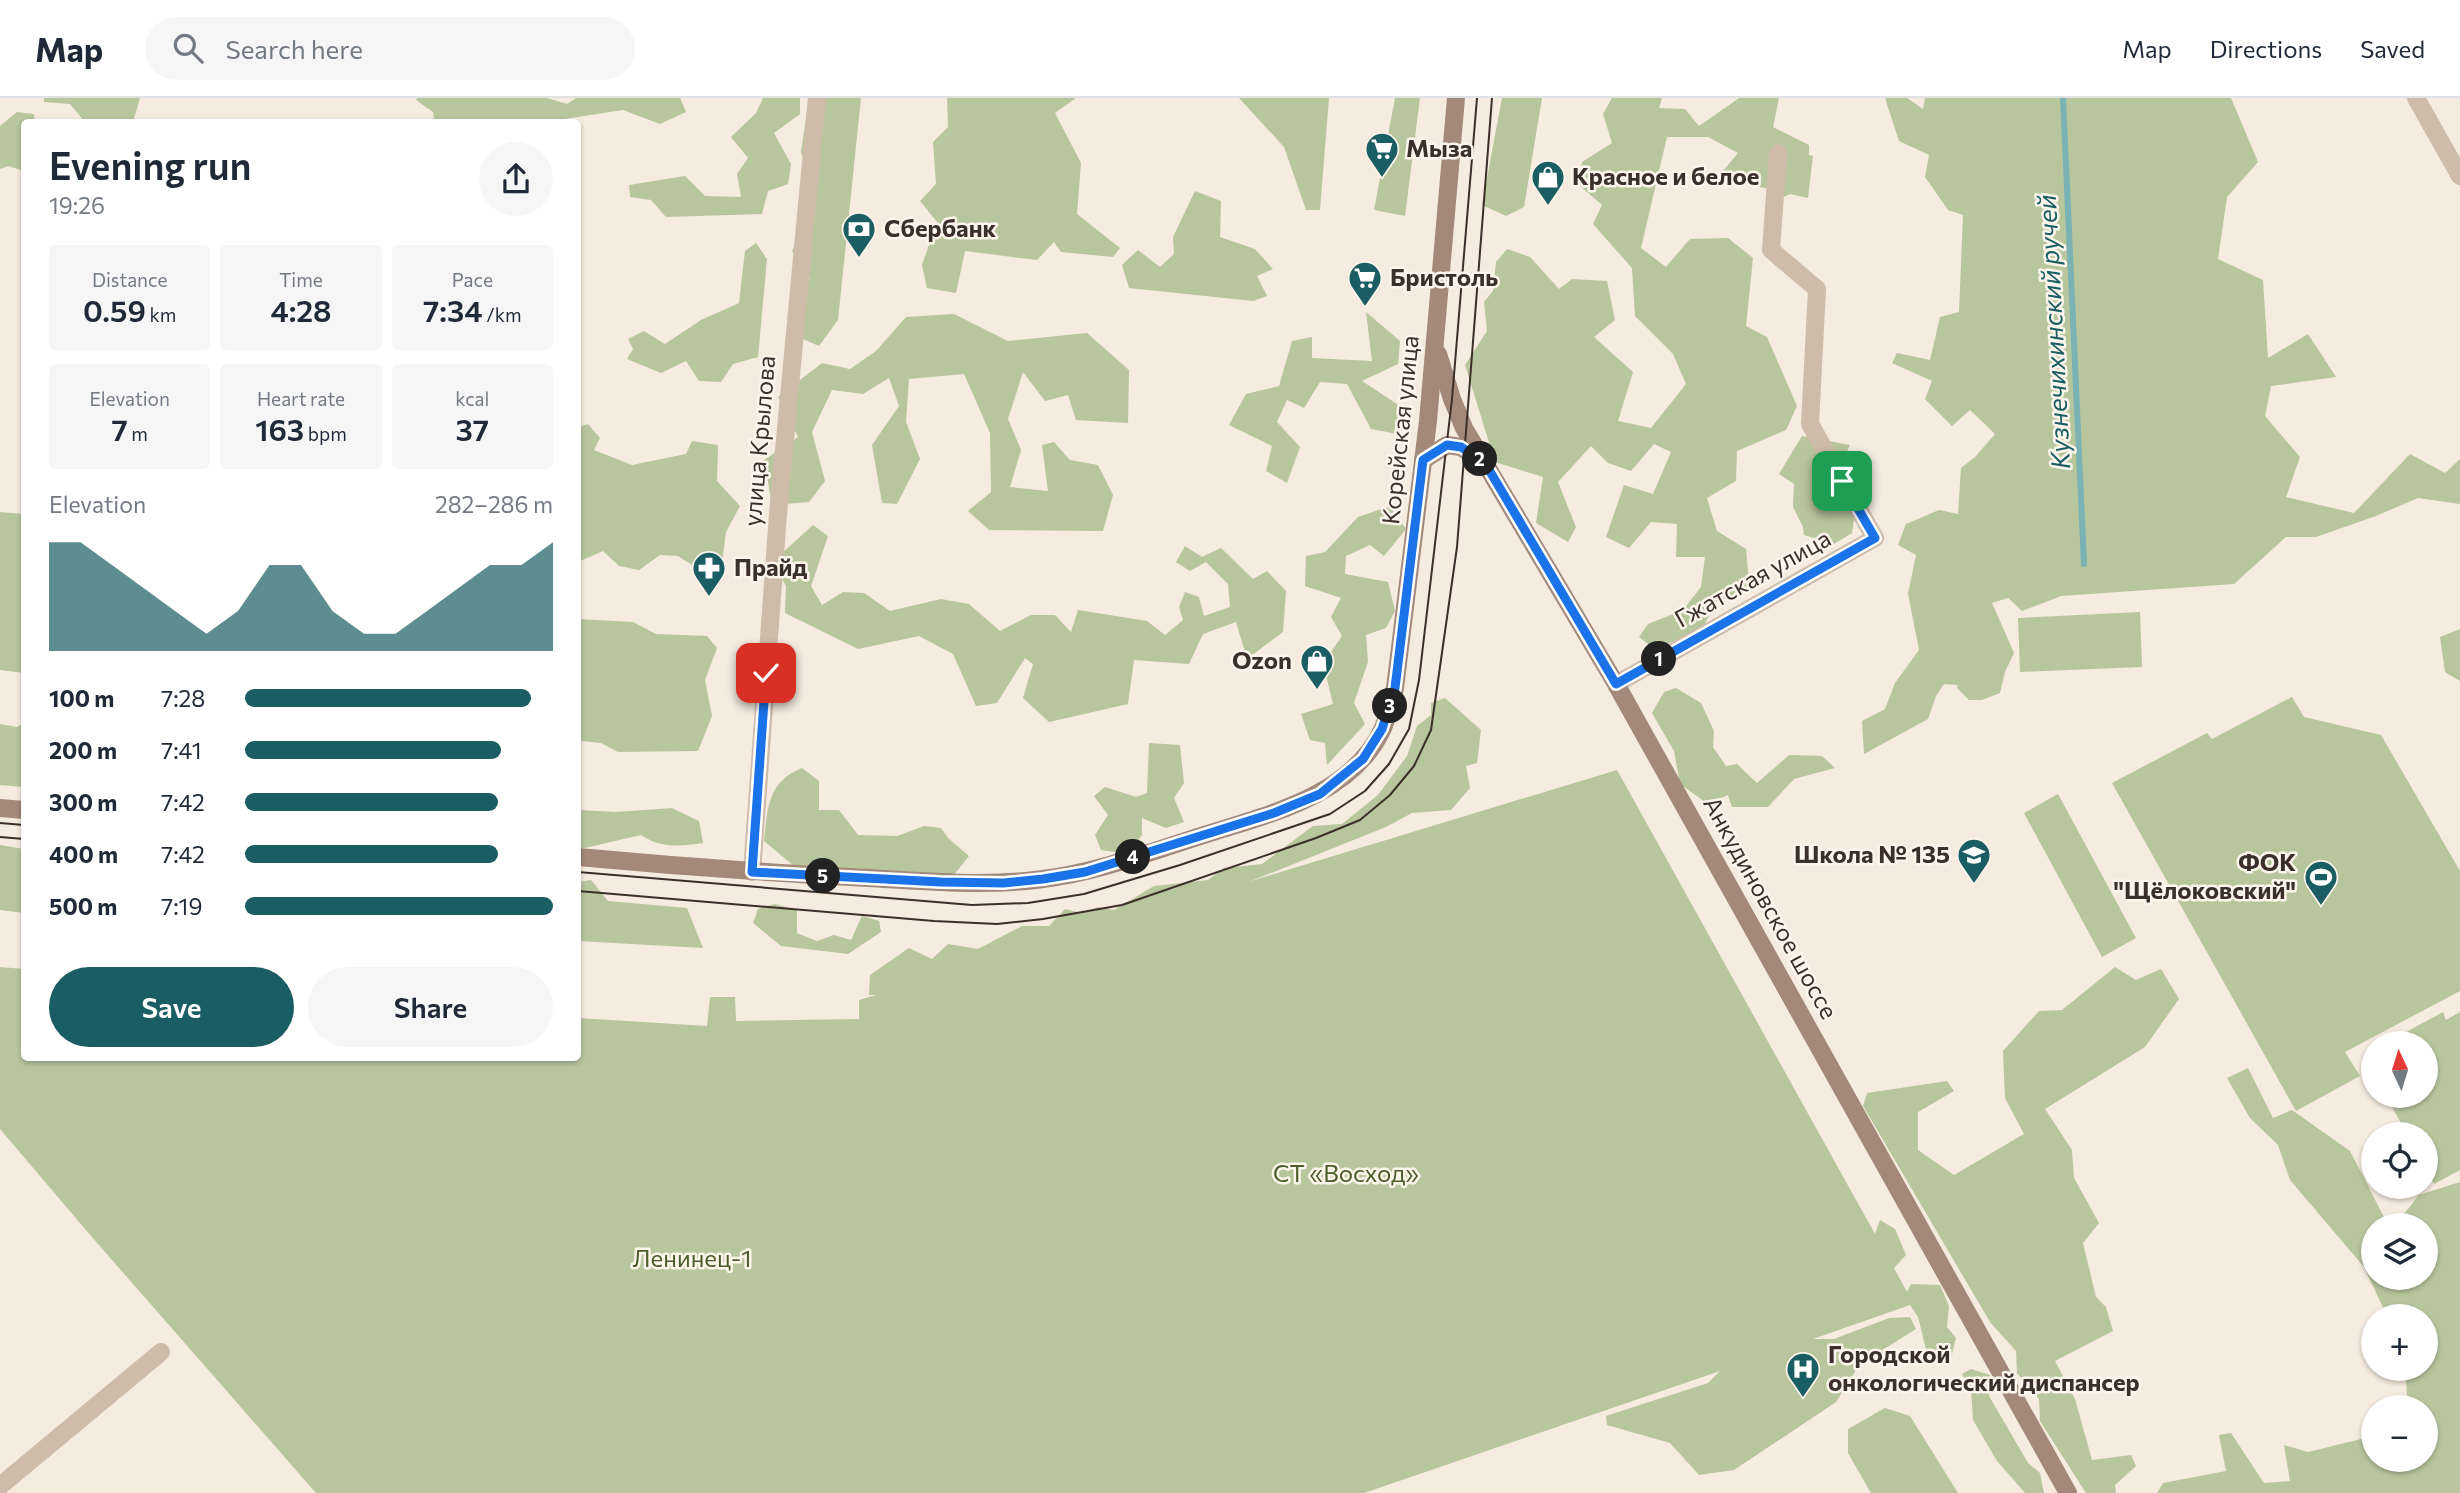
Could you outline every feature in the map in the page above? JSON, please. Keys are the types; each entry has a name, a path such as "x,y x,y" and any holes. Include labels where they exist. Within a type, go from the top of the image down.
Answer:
{"street":[{"name":"улица Крылова","path":"752,872 778,514 817,98"},
{"name":"Корейская улица","path":"581,857 752,872 1004,883 1085,872 1274,813 1320,794 1363,759 1382,729 1395,688 1435,344 1456,98"},
{"path":"2416,98 2460,176"},
{"name":"Гжатская улица","path":"1616,684 1875,538 1810,424 1817,289 1771,250 1778,153"},
{"name":"Анкудиновское шоссе","path":"1435,344 1452,400 1464,428 1616,684 2068,1493"},
{"path":"1423,460 1447,445 1461,447 1485,463"},
{"path":"0,808 21,810"},
{"path":"0,1486 161,1352"}],"green space":[{"path":"44,98 140,98 134,119 82,119 70,104 44,102"},
{"path":"547,98 567,104 576,98 680,98 686,112 660,124 623,110 564,119 434,119 433,112 416,100"},
{"path":"763,98 800,98 800,114 774,133 791,164 788,184 768,191 762,214 666,217 651,200 630,197 629,185 685,176 705,196 741,197 737,174 748,158 731,137 756,113"},
{"path":"809,98 861,98 838,320 819,346 787,332 791,297 810,278 792,251 816,201 801,152"},
{"path":"947,98 1076,98 1055,113 1081,163 1077,214 1120,248 1113,257 1061,252 1054,242 1037,260 965,251 956,293 927,288 922,265 937,222 920,201 936,184 933,142 948,127"},
{"path":"1239,98 1329,98 1320,210 1306,210 1284,147"},
{"path":"1395,98 1420,98 1405,216 1374,210"},
{"path":"1502,98 1542,98 1524,207 1506,216 1482,205"},
{"path":"1612,98 1662,98 1659,108 1685,109 1699,126 1739,98 1779,98 1773,127 1809,145 1809,155 1813,156 1808,198 1790,194 1784,197 1784,192 1717,178 1738,153 1708,137 1667,137 1641,248 1666,267 1690,239 1728,238 1753,258 1746,326 1767,337 1797,406 1786,430 1737,451 1736,481 1707,498 1717,531 1746,549 1750,592 1717,601 1702,629 1655,649 1639,637 1648,624 1683,610 1701,587 1705,557 1676,557 1677,524 1651,522 1629,548 1606,537 1624,485 1653,494 1671,452 1654,444 1631,471 1608,463 1591,446 1558,482 1576,527 1568,542 1536,523 1543,477 1495,462 1465,365 1487,331 1484,302 1493,291 1496,262 1507,249 1530,257 1559,289 1572,279 1607,281 1615,320 1594,337 1633,372 1618,421 1651,428 1686,384 1673,354 1635,316 1632,268 1593,224 1602,205 1579,185 1582,162 1612,143 1603,114"},
{"path":"1885,98 1907,98 1923,109 1925,98 2231,98 2258,162 2227,197 2218,259 2263,280 2268,358 2308,334 2336,377 2271,386 2265,416 2300,457 2286,497 2354,513 2410,454 2445,473 2460,459 2460,504 2418,498 2316,537 2286,537 2234,584 2061,596 2022,611 2008,598 1992,603 2014,653 2005,672 2000,693 1982,700 1969,700 1957,688 1958,685 1944,684 1936,696 1928,719 1864,754 1862,721 1885,709 1895,683 1919,650 1908,594 1916,555 1898,545 1906,524 1939,510 1958,514 1961,468 1975,457 1995,434 1970,410 1952,426 1925,399 1932,381 1892,363 1897,353 1930,360 1940,317 1959,312 1963,215 1948,210 1925,177 1929,155 1899,141"},
{"path":"17,112 34,114 35,119 21,119 21,170 8,166 0,169 0,126"},
{"path":"1195,191 1221,201 1220,237 1255,249 1273,269 1257,276 1267,296 1253,301 1129,288 1122,265 1138,250 1160,267 1174,254 1173,237"},
{"path":"756,243 767,259 758,357 733,364 721,382 699,381 686,361 661,373 627,359 633,349 628,339 644,331 665,344 701,320 739,303 745,251"},
{"path":"1366,312 1400,341 1398,364 1362,381 1397,404 1398,434 1371,429 1347,384 1320,382 1304,408 1287,400 1277,422 1300,447 1287,483 1266,471 1272,446 1229,425 1246,394 1279,386 1292,341 1312,337 1312,358 1372,361"},
{"path":"954,314 1008,341 1087,333 1129,370 1128,423 1076,420 1068,395 1045,401 1023,372 1008,419 1021,450 1010,487 1048,491 1042,445 1054,442 1070,460 1098,465 1113,495 1103,531 989,530 968,511 991,492 990,433 964,374 909,379 906,422 920,459 897,504 882,503 872,445 899,406 889,378 863,394 832,390 812,432 825,481 809,502 772,505 764,460 798,437 778,397 822,363 850,369 876,351 906,317"},
{"path":"588,424 600,438 594,450 632,465 686,454 692,441 718,445 717,481 740,506 726,532 722,563 709,576 678,556 660,555 639,570 619,566 603,551 581,561 581,426"},
{"path":"1802,436 1850,445 1840,466 1858,494 1852,533 1834,544 1804,535 1793,507 1794,484 1779,474"},
{"path":"1390,506 1406,529 1384,556 1370,545 1346,556 1345,574 1388,582 1395,611 1386,628 1366,635 1368,662 1354,703 1365,724 1327,765 1325,743 1310,740 1301,714 1333,704 1323,663 1342,636 1331,617 1341,598 1305,586 1306,556 1325,552 1358,517"},
{"path":"0,512 21,514 21,673 0,670"},
{"path":"813,525 828,536 811,586 822,605 843,592 864,593 890,611 941,599 969,604 1000,631 1031,615 1055,615 1071,632 1078,610 1147,621 1165,635 1183,620 1179,607 1185,592 1199,597 1204,616 1230,607 1228,584 1206,562 1190,571 1176,562 1185,546 1202,557 1221,548 1253,579 1267,571 1286,591 1283,632 1247,659 1236,622 1203,634 1189,664 1134,660 1128,704 1049,722 1023,698 1033,664 1025,658 997,703 976,706 953,654 919,636 858,649 785,613 786,586 777,570 780,555"},
{"path":"2140,612 2142,667 2020,672 2018,618"},
{"path":"581,619 633,622 656,634 707,636 717,648 705,680 712,716 698,751 618,752 601,743 582,741"},
{"path":"2460,629 2460,681 2445,672 2440,637"},
{"path":"1676,688 1701,703 1714,731 1713,747 1726,766 1737,764 1757,783 1789,755 1822,756 1835,768 1794,779 1768,807 1732,807 1728,795 1708,804 1680,784 1674,751 1652,713 1664,692"},
{"name":"ФОК \"Щёлоковский\"","path":"2292,697 2304,717 2381,735 2460,871 2460,991 2385,1031 2361,1031 2361,1044 2345,1052 2360,1076 2296,1111 2112,783 2207,733 2212,739"},
{"path":"1445,698 1481,730 1477,763 1466,766 1470,788 1451,810 1412,813 1386,827 1251,881 1617,770 1875,1234 1880,1220 1895,1229 1906,1255 1894,1268 1907,1292 1911,1284 1940,1285 1949,1306 1947,1327 1956,1338 1951,1358 1928,1357 1918,1317 1910,1305 1813,1339 1834,1339 1889,1318 1910,1317 1916,1329 1860,1364 1836,1402 1734,1470 1699,1475 1670,1443 1607,1425 1606,1416 1708,1383 1720,1371 1364,1493 316,1493 0,1129 0,967 21,969 21,1061 581,1061 581,1018 707,1026 710,997 735,997 736,1021 859,1019 859,1000 876,995 869,995 870,975 909,948 932,959 948,944 978,949 1022,926 1049,926 1065,909 1082,913 1098,907 1114,910 1154,886 1208,880 1224,868 1262,864 1313,826 1342,824 1378,795 1407,756 1417,726 1431,715 1431,703"},
{"path":"0,724 17,727 21,725 21,787 0,785"},
{"path":"1149,743 1180,745 1184,783 1174,798 1184,822 1166,828 1142,818 1142,835 1128,854 1101,850 1095,835 1108,815 1094,796 1105,787 1136,797 1147,793"},
{"path":"802,768 819,781 819,810 839,810 858,835 897,836 924,826 941,828 948,838 969,856 949,881 801,872 764,841 771,797 782,781"},
{"path":"2058,794 2136,938 2102,957 2024,813"},
{"path":"672,808 699,821 703,843 656,843 641,835 581,848 581,810 616,812"},
{"path":"0,845 21,848 21,913 0,910"},
{"path":"591,880 608,901 687,908 703,948 581,941 581,882"},
{"path":"775,904 797,910 797,933 817,941 834,935 851,940 862,916 879,921 881,932 848,954 781,946 753,923 758,909"},
{"path":"2115,967 2136,980 2161,969 2179,999 2145,1047 2045,1109 2072,1150 2074,1178 2099,1223 2083,1243 2096,1297 2106,1307 2113,1331 2055,1361 2075,1399 2092,1460 2131,1455 2136,1466 2115,1485 2116,1493 2086,1493 2040,1421 2039,1399 2017,1373 2016,1351 1990,1322 1863,1106 1867,1093 1947,1081 1954,1091 1918,1112 1918,1150 1954,1175 2024,1134 2005,1098 2003,1051 2039,1011 2062,1010"},
{"path":"2443,1012 2446,1020 2460,1012 2460,1170 2438,1182 2438,1122 2400,1122 2393,1108 2438,1108 2438,1031 2408,1031"},
{"path":"2248,1068 2273,1118 2292,1110 2350,1151 2361,1172 2361,1199 2375,1199 2382,1213 2361,1213 2361,1263 2290,1180 2278,1145 2250,1118 2227,1078"},
{"path":"2460,1182 2460,1493 2157,1493 2163,1483 2226,1471 2219,1435 2231,1433 2264,1483 2290,1481 2284,1445 2308,1452 2361,1439 2361,1472 2438,1472 2438,1395 2407,1395 2406,1381 2438,1381 2438,1304 2381,1304 2375,1290 2438,1290 2438,1213 2405,1213 2416,1199 2438,1199 2438,1189"},
{"path":"1971,1369 1990,1375 1989,1396 2028,1463 2040,1473 2044,1493 2025,1493 1997,1461 1973,1420 1971,1389 1962,1374"},
{"path":"1885,1408 1910,1416 1958,1493 1871,1493 1848,1453 1848,1429"}],"waterway":[{"name":"Кузнечихинский ручей","path":"2063,98 2084,564"}],"tram line":[{"path":"581,872 972,905 1028,903 1084,894 1180,865 1330,814 1365,791 1389,764 1409,729 1419,680 1452,399 1477,98"},
{"path":"581,891 934,921 997,924 1043,919 1122,905 1316,838 1360,820 1390,795 1414,766 1431,730 1457,547 1492,98"},
{"path":"0,823 21,825"},
{"path":"0,837 21,839"}],"place":[{"name":"Мыза","path":"1382,179"},
{"name":"Красное и белое","path":"1548,207"},
{"name":"Сбербанк","path":"859,259"},
{"name":"Бристоль","path":"1365,308"},
{"name":"Прайд","path":"709,598"},
{"name":"Ozon","path":"1317,691"},
{"name":"Школа № 135","path":"1974,885"},
{"name":"ФОК \"Щёлоковский\"","path":"2321,907"},
{"name":"Городской онкологический диспансер","path":"1803,1399"}],"route":[{"path":"766,673 752,872 1004,883 1085,872 1274,813 1320,794 1363,759 1382,729 1395,688 1423,460 1447,445 1461,447 1485,463 1616,684 1875,538 1842,481"}],"park label":[{"name":"СТ «Восход»","path":"1346,1174"},
{"name":"Ленинец-1","path":"692,1259"}]}
